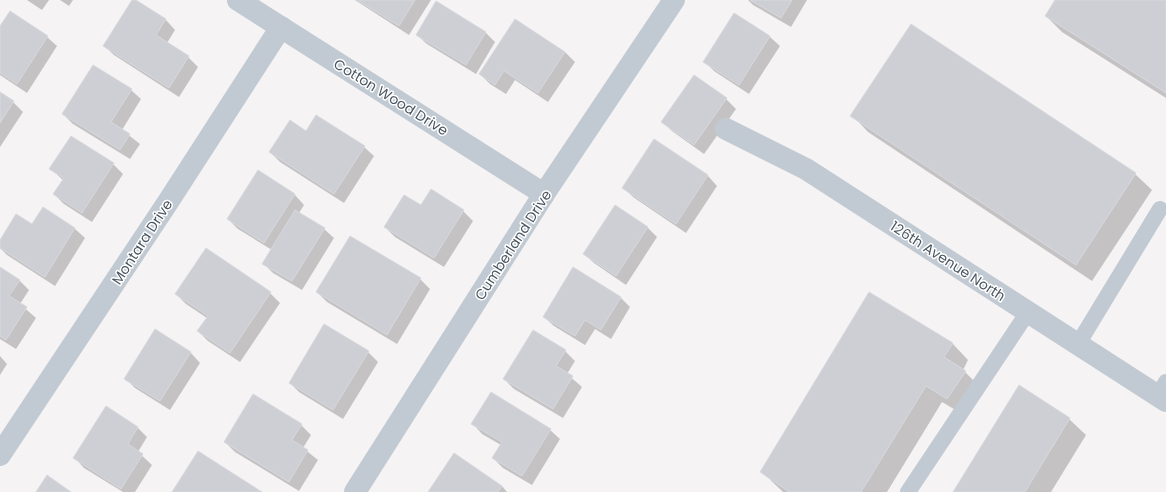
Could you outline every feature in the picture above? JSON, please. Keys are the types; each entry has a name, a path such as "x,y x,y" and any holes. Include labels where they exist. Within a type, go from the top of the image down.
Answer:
{"street":[{"name":"Cotton Wood Drive","path":"238,0 544,194"},
{"name":"Cumberland Drive","path":"356,492 544,194 674,0"},
{"name":"Montara Drive","path":"0,456 159,216 281,27"},
{"name":"126th Avenue North","path":"726,129 806,170 1078,344 1163,393"}],"lane":[{"path":"1078,344 1160,209"},
{"path":"908,492 1028,312"}],"building":[{"path":"132,0 136,0 166,19 156,35 189,56 169,88 103,46"},
{"path":"357,0 415,0 399,26"},
{"path":"750,0 792,0 781,18"},
{"path":"1055,0 1166,0 1166,93 1045,16"},
{"path":"436,1 486,32 466,65 416,35"},
{"path":"10,11 48,36 17,84 0,73 0,26"},
{"path":"734,13 770,36 739,85 703,62"},
{"path":"515,19 565,52 538,93 504,71 495,85 479,74"},
{"path":"911,24 1136,173 1076,265 850,116"},
{"path":"93,65 132,89 111,122 130,134 120,150 62,114"},
{"path":"694,75 727,98 694,145 661,122"},
{"path":"0,92 14,101 0,123"},
{"path":"316,115 365,146 334,194 269,152 290,120 306,131"},
{"path":"71,136 114,163 82,213 53,194 64,178 49,169"},
{"path":"654,139 708,175 676,224 622,188"},
{"path":"258,170 295,194 264,243 227,219"},
{"path":"431,189 464,210 434,258 384,227 404,195 421,205"},
{"path":"615,205 648,227 616,276 583,254"},
{"path":"43,207 75,228 45,277 0,248 0,240 16,214 32,224"},
{"path":"295,210 325,228 292,281 262,264"},
{"path":"350,236 421,278 387,335 316,292"},
{"path":"206,248 271,292 230,353 197,331 208,316 175,294"},
{"path":"0,267 20,280 9,296 27,307 6,340 0,336"},
{"path":"573,267 621,297 601,330 585,320 575,336 543,317"},
{"path":"869,292 953,343 944,357 966,371 947,399 926,386 861,492 787,492 788,491 760,472"},
{"path":"324,324 369,351 333,410 289,383"},
{"path":"155,329 191,352 160,401 124,379"},
{"path":"533,330 566,350 556,366 573,376 553,409 503,379"},
{"path":"1019,385 1070,418 1025,492 953,492"},
{"path":"491,392 551,429 522,476 492,458 502,442 471,424"},
{"path":"253,394 302,424 292,440 308,450 289,482 224,442"},
{"path":"106,406 138,427 128,444 143,454 121,489 73,458"},
{"path":"198,451 262,492 172,492"},
{"path":"454,453 502,486 498,492 428,492"},
{"path":"47,475 71,492 36,492"}]}
